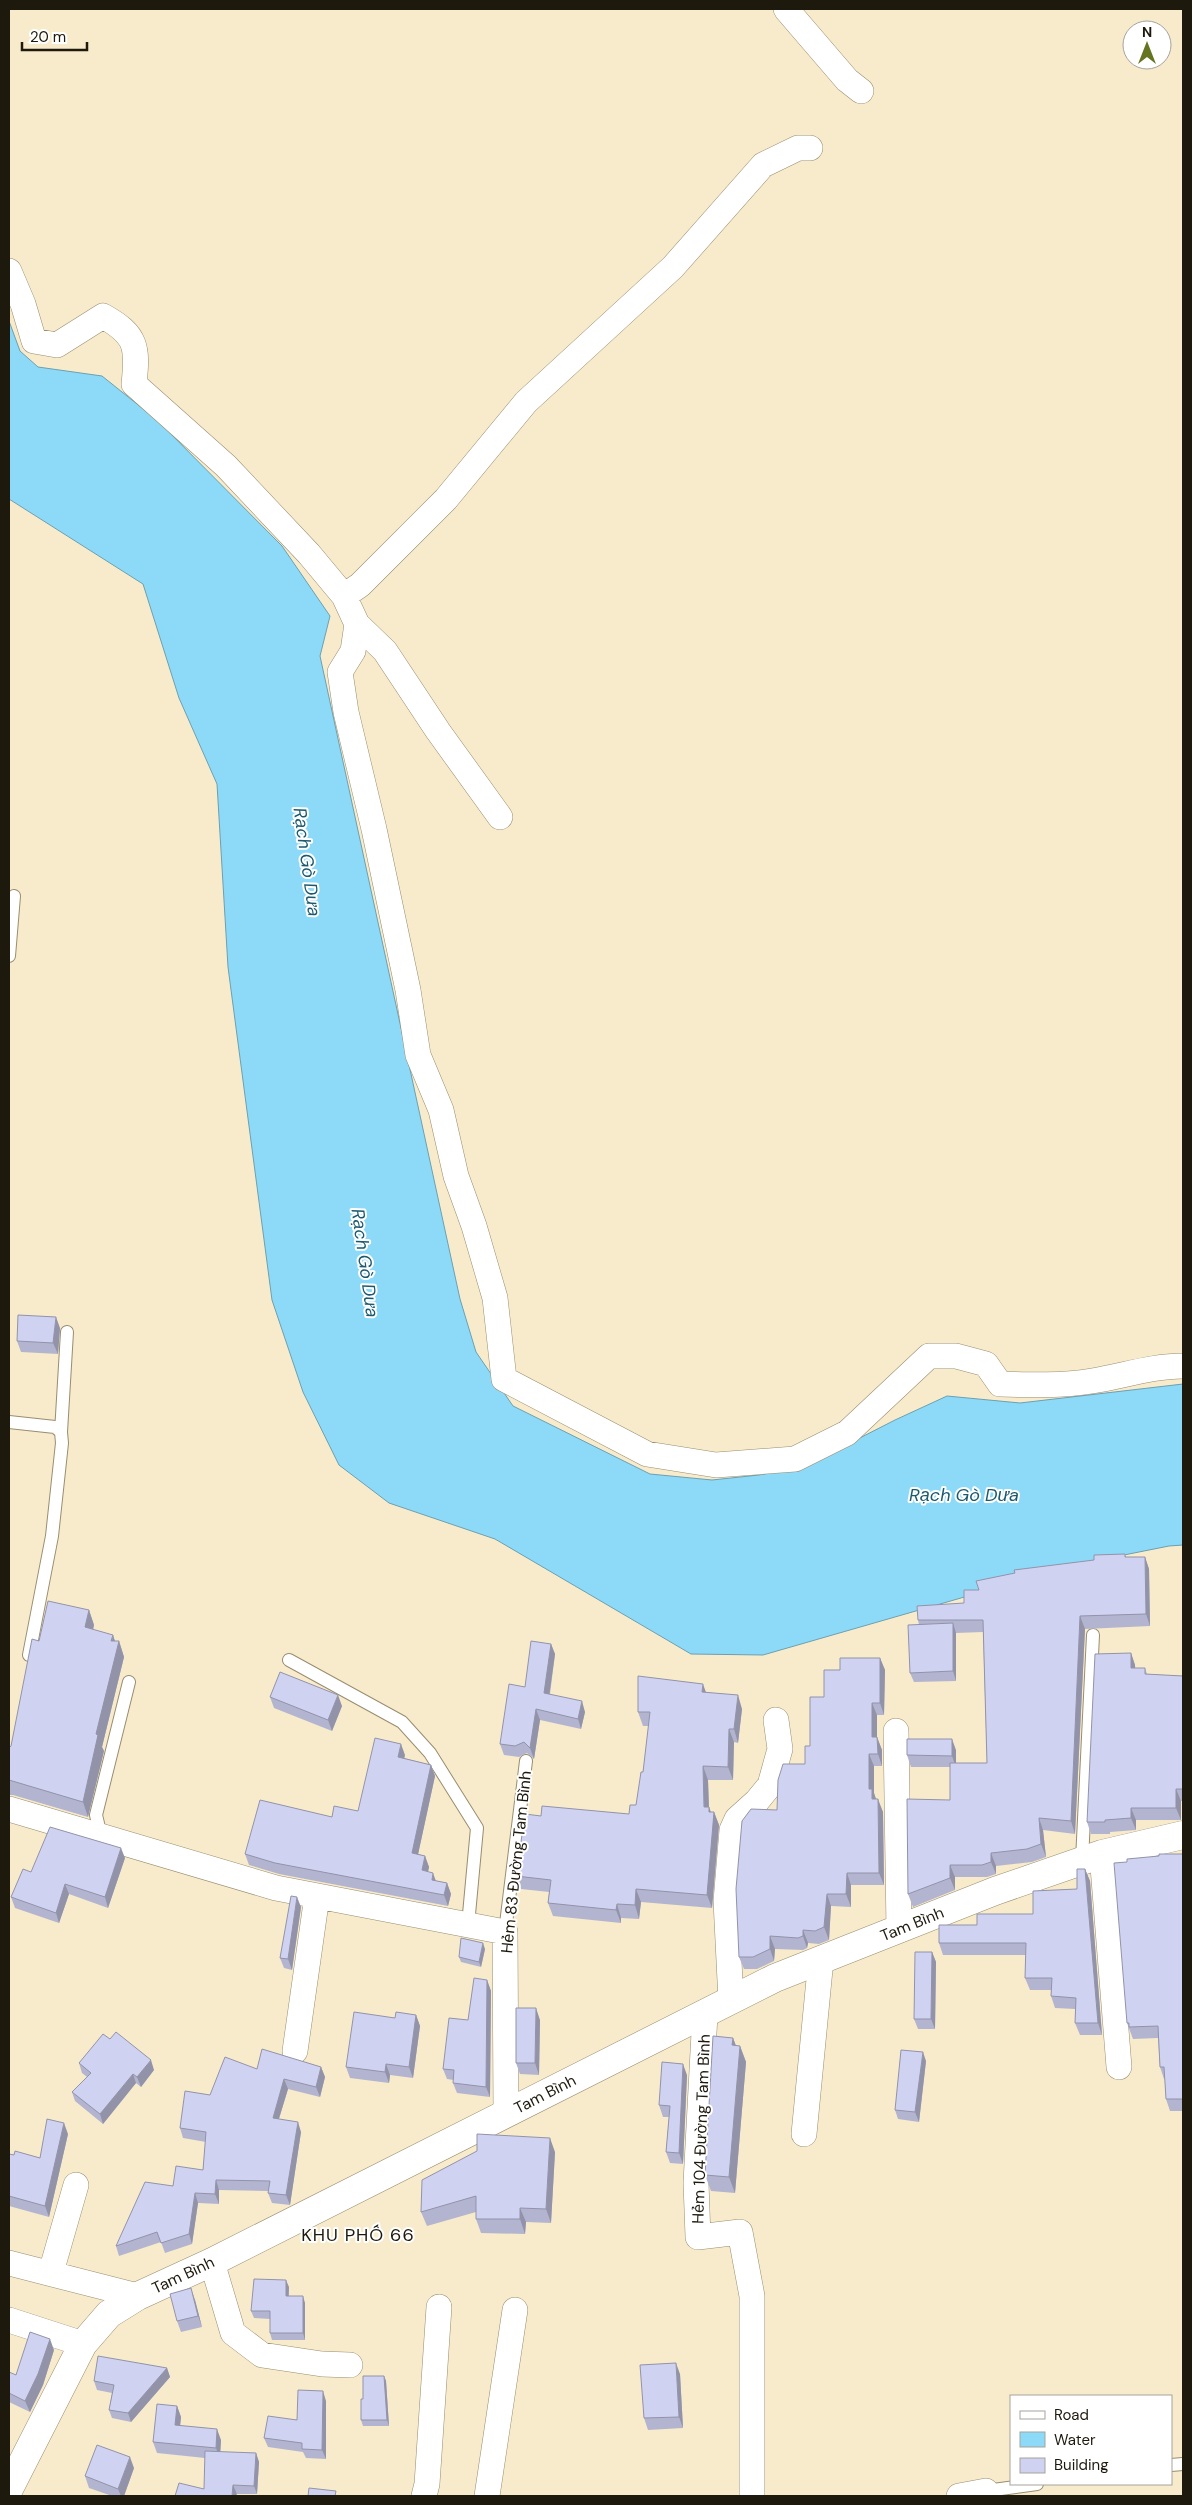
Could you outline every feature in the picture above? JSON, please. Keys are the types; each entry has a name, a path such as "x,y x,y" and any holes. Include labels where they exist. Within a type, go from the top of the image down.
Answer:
{"main road":[{"name":"Tam Bình","path":"9,2489 83,2344 109,2314 138,2296 212,2262 775,1978 821,1958 899,1930 995,1891 1092,1857 1183,1834"}],"street":[{"path":"786,9 846,80 861,91"},
{"path":"344,596 360,585 446,500 526,402 673,267 763,165 798,148 810,148"},
{"path":"9,271 23,304 34,341 57,345 103,316 120,326 132,338 137,357 134,384 226,466 309,554 344,596 357,624 385,651 438,731 500,817"},
{"path":"357,624 353,651 340,672 346,712 374,829 408,990 418,1055 440,1110 456,1176 474,1226 495,1298 504,1379 647,1454 716,1465 795,1459 821,1446 846,1433 929,1356 956,1356 986,1364 1000,1384 1042,1385 1092,1381 1159,1366 1183,1366"},
{"path":"731,2000 726,1901 732,1830 737,1819 757,1802 770,1785 780,1749 776,1720"},
{"path":"896,1731 899,1930"},
{"path":"9,1809 276,1888 505,1932"},
{"path":"1092,1857 1119,2068"},
{"path":"295,2051 317,1896"},
{"name":"Hẻm 83 Đường Tam Bình","path":"505,1932 506,2114"},
{"path":"804,2134 821,1958"},
{"name":"Hẻm 104 Đường Tam Bình","path":"705,2014 696,2183 698,2237 740,2232 752,2296 752,2496"},
{"path":"51,2272 76,2185"},
{"path":"212,2262 233,2334 262,2355 322,2364 350,2365"},
{"path":"9,2263 51,2272 138,2296"},
{"path":"424,2496 427,2484 440,2307"},
{"path":"487,2496 515,2310"},
{"path":"9,2320 83,2344"},
{"path":"959,2496 986,2494"}],"lane":[{"path":"9,956 14,896"},
{"path":"27,1668 52,1536 62,1442 67,1332"},
{"path":"9,1422 55,1427 61,1432"},
{"path":"1092,1857 1093,1635"},
{"path":"289,1660 402,1722 430,1753 477,1828 468,1925"},
{"path":"101,1836 96,1815 129,1682"},
{"name":"Hẻm 83 Đường Tam Bình","path":"505,1932 526,1761"},
{"path":"986,2494 1032,2485"}],"water":[{"name":"Rạch Gò Dưa","path":"9,321 20,351 38,367 102,376 157,420 282,546 330,616 320,656 460,1299 476,1352 513,1406 650,1474 712,1480 759,1475 805,1466 947,1396 1020,1403 1183,1384 1183,1545 1169,1546 1079,1564 763,1655 691,1654 495,1539 389,1503 339,1465 303,1392 272,1300 228,967 217,784 179,698 143,584 9,499"}],"building":[{"path":"18,1315 56,1317 53,1343 17,1341"},
{"path":"1125,1554 1125,1557 1145,1557 1146,1614 1080,1616 1071,1821 1039,1818 1041,1844 1027,1849 991,1853 991,1862 982,1865 950,1865 950,1878 908,1894 907,1799 950,1800 950,1763 987,1763 983,1620 918,1620 917,1606 964,1603 964,1590 979,1590 976,1581 1015,1573 1014,1570 1094,1560 1094,1555"},
{"path":"48,1601 89,1610 85,1627 113,1635 111,1641 119,1641 96,1734 98,1735 83,1802 9,1780 9,1748 11,1746 32,1639 39,1641"},
{"path":"953,1623 953,1671 910,1673 908,1625"},
{"path":"531,1641 551,1644 544,1693 582,1701 578,1719 536,1709 530,1748 524,1742 515,1746 500,1744 509,1684 525,1687"},
{"path":"1131,1653 1131,1668 1145,1668 1145,1674 1183,1676 1183,1789 1176,1789 1176,1808 1131,1808 1131,1818 1105,1820 1105,1822 1087,1822 1095,1654"},
{"path":"840,1658 880,1658 880,1703 872,1703 872,1737 877,1737 878,1754 869,1754 869,1789 872,1789 872,1799 878,1799 879,1873 847,1873 846,1894 827,1894 824,1927 815,1931 803,1930 803,1936 798,1938 770,1936 770,1949 753,1957 739,1957 736,1889 742,1821 751,1809 777,1810 778,1780 783,1764 805,1764 805,1746 810,1746 810,1697 824,1697 824,1670 840,1670"},
{"path":"280,1672 338,1695 328,1720 270,1697"},
{"path":"638,1676 703,1684 702,1692 738,1695 734,1729 729,1729 728,1767 703,1766 704,1807 709,1807 709,1812 714,1812 707,1895 636,1889 635,1905 617,1904 616,1910 548,1903 551,1880 516,1876 525,1814 541,1816 542,1806 629,1814 630,1805 636,1805 641,1772 643,1772 650,1712 638,1712"},
{"path":"375,1738 401,1744 398,1757 431,1765 412,1853 425,1856 422,1870 433,1873 432,1880 447,1883 444,1895 275,1863 245,1854 260,1800 332,1817 334,1806 358,1811"},
{"path":"907,1739 952,1739 952,1756 907,1755"},
{"path":"50,1827 121,1848 105,1897 65,1884 56,1913 11,1897 23,1869 31,1872"},
{"path":"1159,1854 1183,1854 1183,2099 1166,2099 1164,2067 1160,2067 1158,2026 1129,2027 1129,2023 1127,2023 1114,1863 1127,1862 1127,1859 1159,1856"},
{"path":"1077,1869 1085,1869 1098,2023 1075,2023 1076,1998 1051,1996 1052,1978 1025,1978 1026,1943 939,1943 939,1925 977,1925 977,1914 1033,1914 1033,1891 1077,1889"},
{"path":"291,1896 297,1897 288,1959 280,1958"},
{"path":"461,1938 483,1943 479,1962 459,1957"},
{"path":"915,1952 932,1952 931,2019 914,2019"},
{"path":"474,1978 487,1980 486,2087 453,2083 454,2070 443,2069 449,2018 468,2020"},
{"path":"516,2008 536,2008 535,2063 516,2063"},
{"path":"354,2012 395,2018 396,2012 416,2015 409,2067 386,2064 385,2072 346,2067"},
{"path":"116,2032 151,2060 137,2077 133,2074 100,2114 72,2092 91,2073 79,2063 103,2034 110,2039"},
{"path":"713,2036 733,2038 732,2045 740,2046 729,2177 705,2175"},
{"path":"262,2049 321,2067 316,2087 284,2079 273,2118 298,2122 286,2195 268,2193 270,2181 216,2180 215,2194 195,2193 189,2234 161,2243 157,2232 116,2246 145,2182 173,2186 176,2166 203,2170 206,2132 180,2128 185,2091 210,2095 225,2057 257,2069"},
{"path":"901,2050 923,2052 915,2112 895,2110"},
{"path":"662,2062 683,2064 679,2153 666,2152 670,2106 659,2105"},
{"path":"47,2119 64,2123 45,2206 9,2196 9,2154 14,2155 15,2151 40,2158"},
{"path":"477,2134 550,2138 546,2209 520,2208 520,2219 476,2219 476,2196 421,2212 422,2180 477,2151"},
{"path":"254,2279 286,2280 286,2296 303,2296 303,2333 270,2333 270,2311 251,2311"},
{"path":"191,2288 198,2316 177,2321 170,2294"},
{"path":"30,2332 50,2339 38,2374 25,2401 9,2393 9,2372 16,2375"},
{"path":"98,2356 167,2368 128,2413 109,2410 114,2385 94,2381"},
{"path":"676,2363 679,2417 644,2418 640,2365"},
{"path":"363,2376 384,2376 387,2420 361,2420"},
{"path":"298,2390 323,2391 322,2450 302,2449 302,2443 264,2438 268,2416 297,2420"},
{"path":"157,2404 177,2406 175,2425 217,2429 216,2448 153,2442"},
{"path":"97,2445 130,2457 118,2489 85,2476"},
{"path":"205,2451 256,2453 254,2486 233,2485 232,2496 175,2496 179,2483 204,2489"},
{"path":"309,2488 336,2491 335,2496 308,2496"}],"district":[{"name":"KHU PHỐ 66","path":"358,2235"}]}
